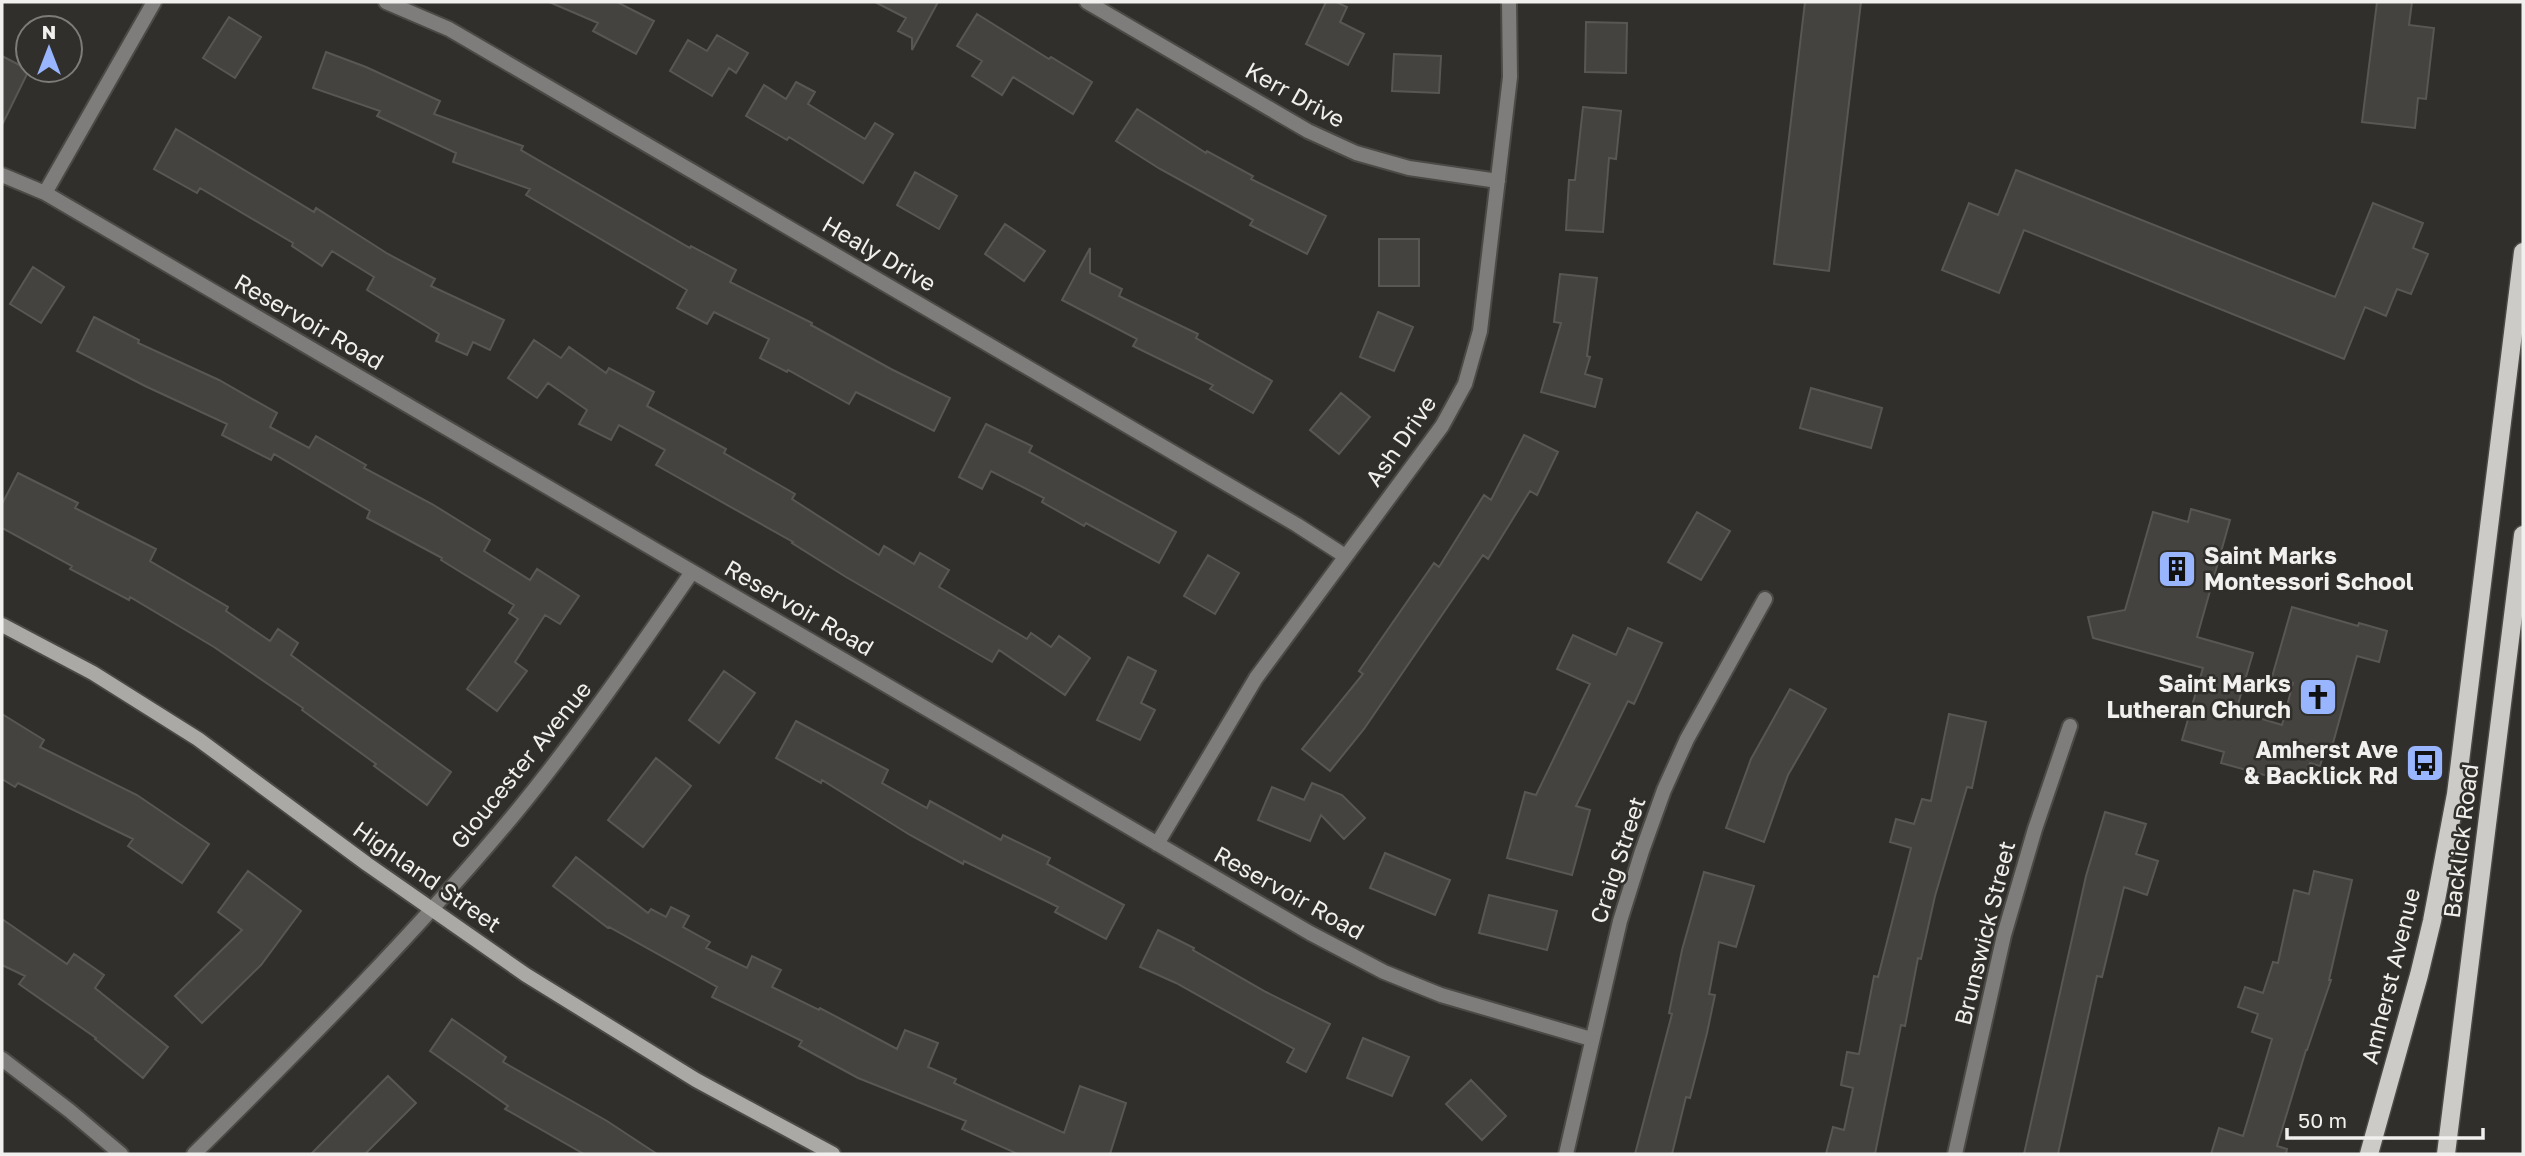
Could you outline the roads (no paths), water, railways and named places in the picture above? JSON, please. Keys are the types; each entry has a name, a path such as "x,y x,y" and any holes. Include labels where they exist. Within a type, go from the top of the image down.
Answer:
{"main road":[{"name":"Backlick Road","path":"2446,849 2456,794 2523,252"},
{"name":"Backlick Road","path":"2446,1154 2523,535"},
{"name":"Amherst Avenue","path":"2369,1154 2419,975 2446,849"}],"street":[{"path":"45,192 154,2"},
{"name":"Healy Drive","path":"386,2 449,29 1285,518 1345,556"},
{"name":"Kerr Drive","path":"1087,2 1308,131 1356,153 1409,168 1498,181"},
{"name":"Ash Drive","path":"1157,844 1256,678 1442,426 1465,384 1480,331 1510,77 1509,2"},
{"name":"Reservoir Road","path":"2,175 45,192 1310,933 1384,972 1441,995 1591,1039"},
{"name":"Gloucester Avenue","path":"194,1154 387,958 516,811 606,696 692,572"},
{"name":"Craig Street","path":"1566,1154 1620,921 1642,851 1664,790 1687,739 1765,599"},
{"name":"Highland Street","path":"2,625 93,673 198,739 526,975 696,1080 833,1154"},
{"name":"Brunswick Street","path":"1955,1154 2004,935 2035,829 2070,726"},
{"path":"2,1059 121,1154"}],"place":[{"name":"Saint Marks Montessori School","path":"2177,569"},
{"name":"Saint Marks Lutheran Church","path":"2318,697"},
{"name":"Amherst Ave & Backlick Rd","path":"2425,763"}]}
